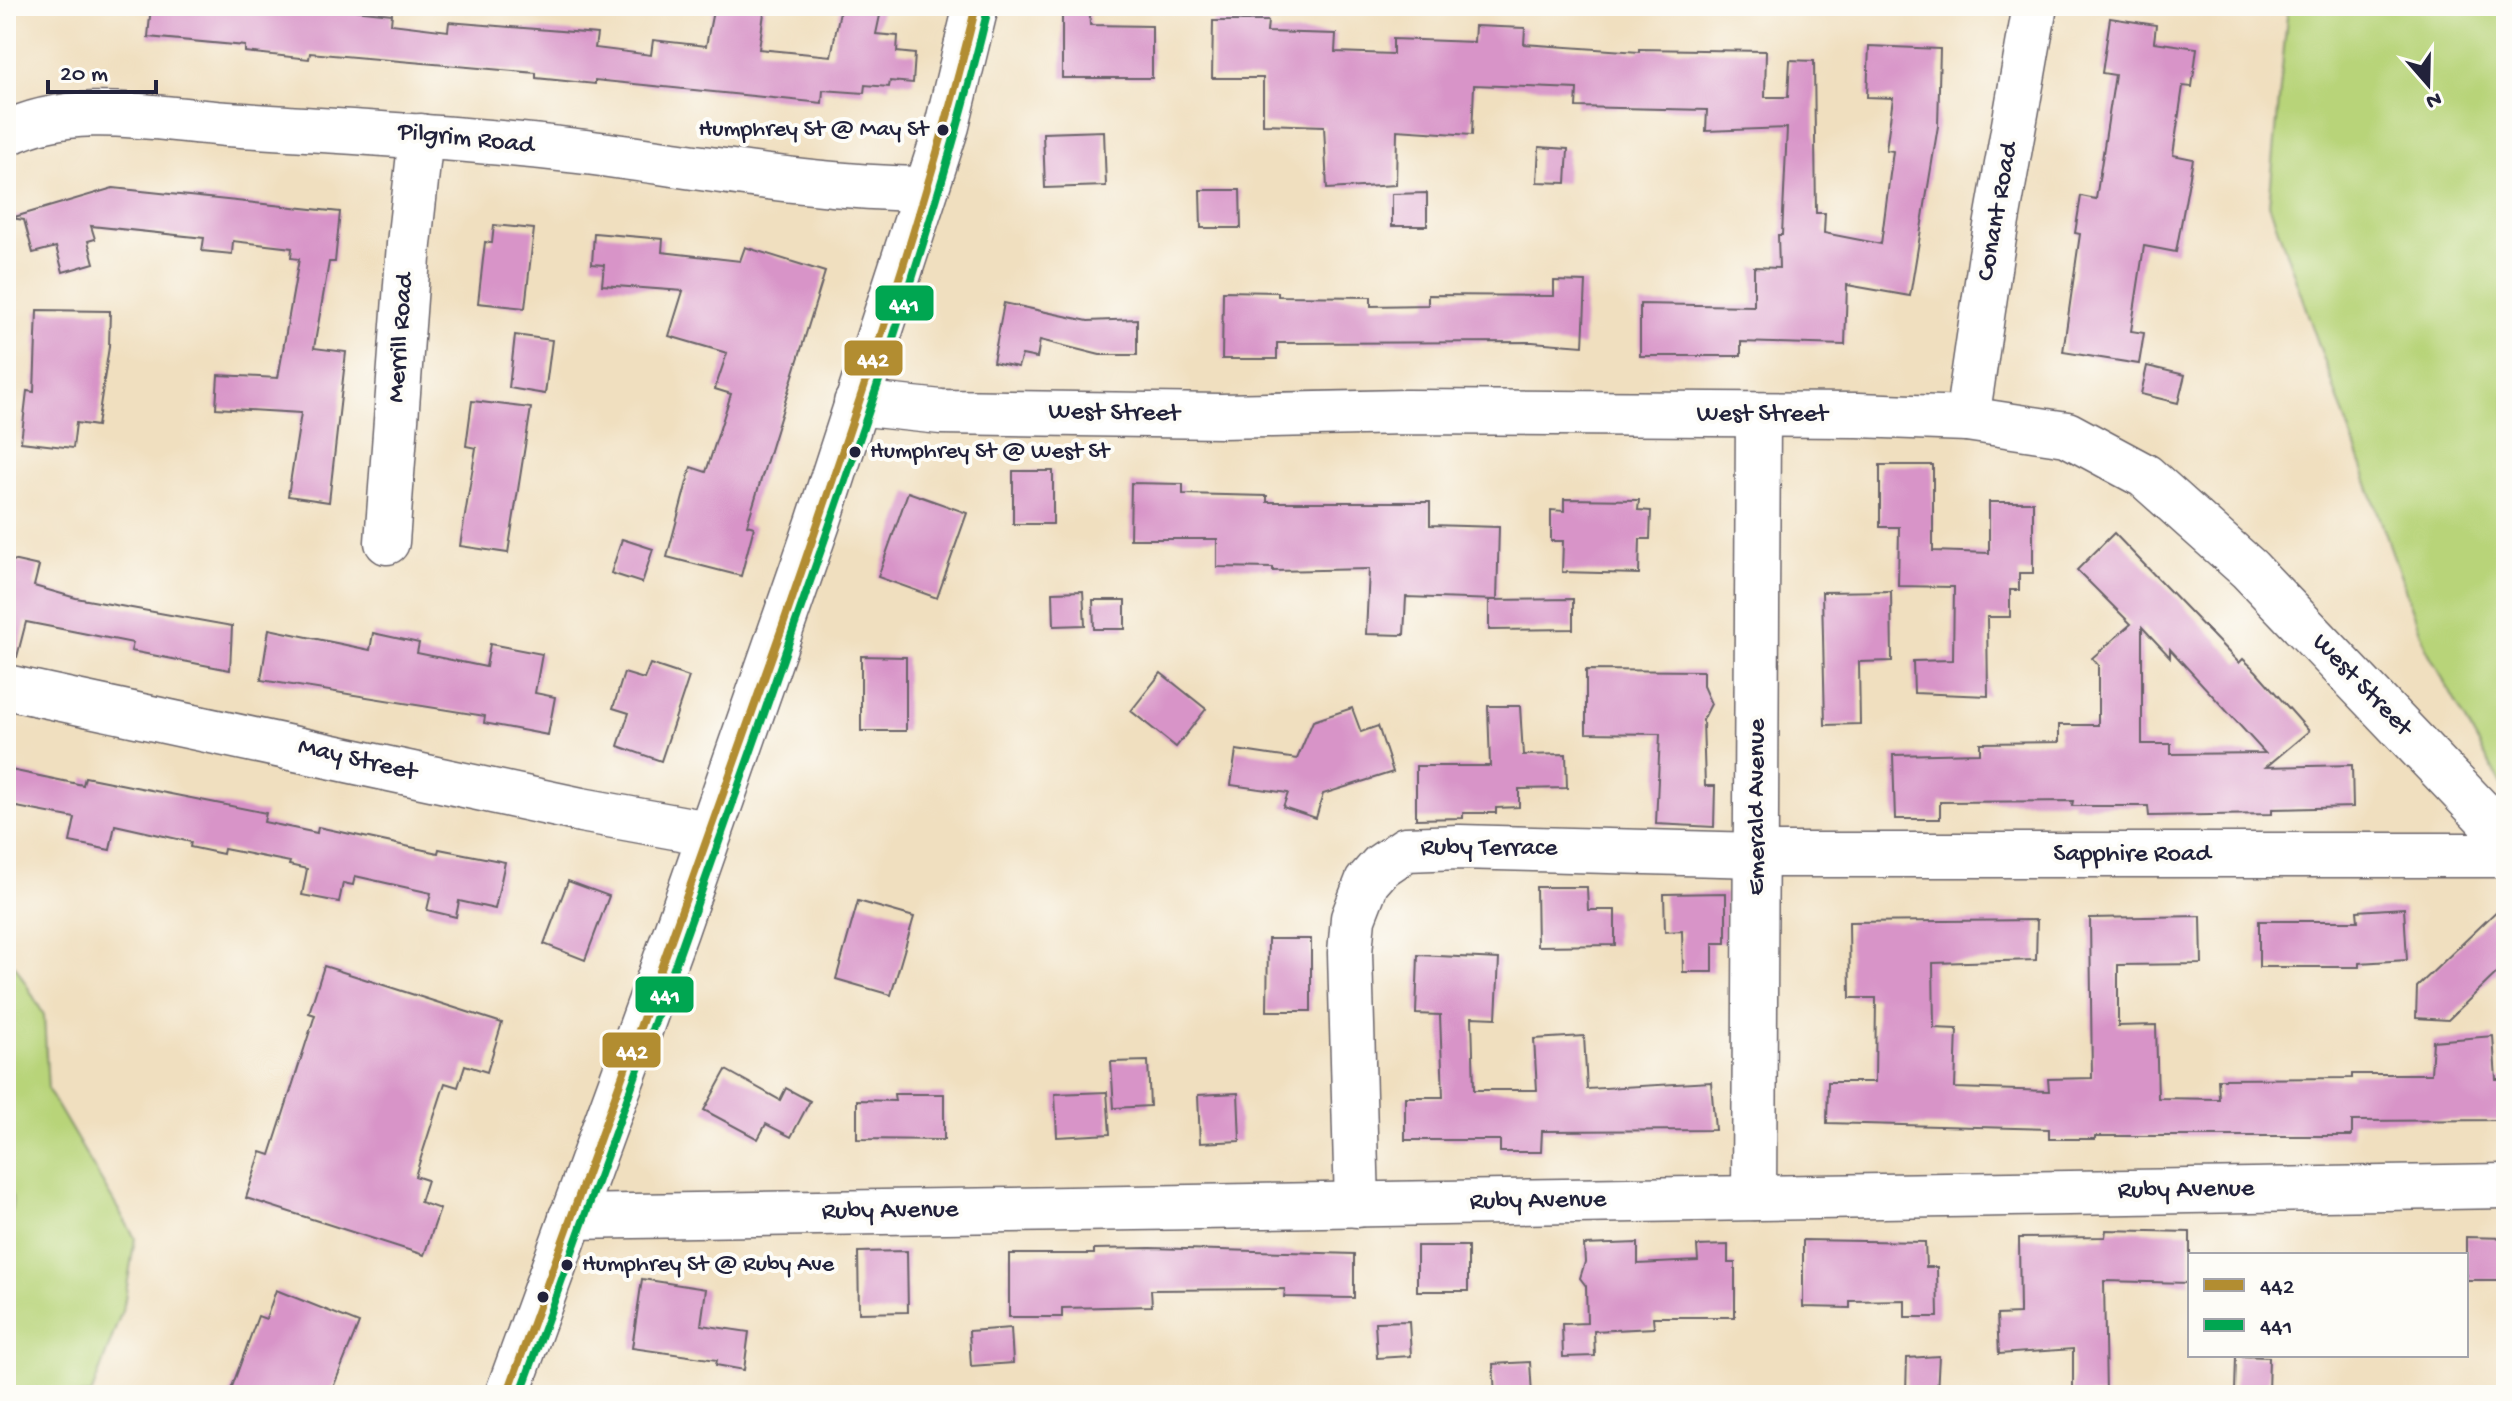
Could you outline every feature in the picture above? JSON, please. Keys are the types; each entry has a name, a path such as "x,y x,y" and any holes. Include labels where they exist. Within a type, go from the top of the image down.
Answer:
{"street":[{"path":"507,1395 818,523 947,126 976,6"},
{"name":"Conant Road","path":"1967,419 1991,255 2035,6"},
{"name":"Pilgrim Road","path":"6,134 24,125 70,116 143,116 421,136 864,188 926,189"},
{"name":"Merrill Road","path":"387,542 409,244 421,136"},
{"name":"West Street","path":"856,403 941,412 1221,416 1405,412 1967,419 2067,434 2145,476 2249,569 2506,838"},
{"name":"Emerald Avenue","path":"1754,1198 1758,415"},
{"name":"May Street","path":"6,687 581,810 708,833"},
{"name":"Ruby Terrace","path":"1357,1205 1350,953 1353,918 1367,882 1381,866 1406,849 1459,847 1758,855"},
{"name":"Sapphire Road","path":"1758,855 2506,855"},
{"name":"Ruby Avenue","path":"571,1217 2506,1186"}],"green space":[{"path":"2288,6 2506,6 2506,794 2426,648 2269,204"},
{"path":"6,961 15,965 44,1015 48,1090 135,1238 124,1305 91,1395 6,1395 6,1229 12,1199 6,1182"}],"building":[{"path":"151,6 316,6 392,14 391,24 448,31 449,22 597,34 595,48 651,55 653,40 706,46 714,6 765,6 759,49 831,56 841,6 882,6 876,34 898,36 897,52 915,54 913,83 890,81 889,87 865,85 864,93 823,90 822,103 595,80 595,84 536,78 536,73 310,53 309,59 245,52 245,46 148,37"},
{"path":"1062,6 1089,6 1090,25 1152,26 1152,78 1062,78"},
{"path":"2110,18 2156,25 2154,42 2197,48 2192,87 2183,86 2173,155 2193,159 2176,252 2144,246 2131,331 2144,333 2139,364 2063,352 2080,234 2075,233 2081,196 2096,199 2115,75 2102,73"},
{"path":"1213,21 1268,21 1267,32 1336,34 1335,52 1393,54 1393,39 1474,42 1475,26 1525,28 1524,44 1639,52 1639,49 1766,51 1765,97 1788,97 1790,60 1814,61 1816,213 1825,213 1824,233 1881,244 1893,151 1886,150 1893,98 1867,97 1869,46 1940,49 1938,126 1910,296 1847,285 1845,345 1741,342 1741,356 1640,356 1640,304 1754,306 1754,267 1779,268 1778,235 1782,235 1787,128 1706,131 1707,110 1576,107 1577,89 1474,85 1472,135 1397,130 1396,185 1327,189 1324,126 1263,124 1263,78 1212,78"},
{"path":"1104,131 1106,186 1045,188 1043,133"},
{"path":"1539,147 1568,149 1566,183 1537,182"},
{"path":"113,188 340,212 335,262 329,262 314,348 346,352 329,502 288,496 301,413 216,408 218,375 278,378 299,259 291,258 292,248 233,241 232,254 202,251 204,238 91,226 95,239 88,241 94,263 63,272 56,247 33,253 24,220 11,218"},
{"path":"1200,190 1240,190 1241,228 1201,228"},
{"path":"1427,193 1427,226 1392,226 1392,194"},
{"path":"494,225 534,229 525,308 478,303 485,242 492,243"},
{"path":"594,233 663,239 662,252 740,261 745,247 825,272 747,525 754,527 741,576 667,557 691,467 706,472 731,394 715,389 727,353 669,336 683,291 602,285 604,265 592,264"},
{"path":"1554,281 1586,282 1583,346 1532,342 1277,343 1277,359 1222,359 1223,291 1278,292 1278,296 1371,297 1371,306 1428,305 1428,295 1554,296"},
{"path":"1004,303 1088,321 1137,319 1137,355 1100,355 1040,340 1037,358 1022,355 1018,367 993,362"},
{"path":"37,310 110,311 109,347 97,426 76,423 73,448 21,442 27,391 34,392"},
{"path":"515,335 552,340 545,394 509,388"},
{"path":"2147,366 2185,375 2178,403 2141,394"},
{"path":"472,401 531,408 508,553 460,546 476,448 466,446"},
{"path":"1880,465 1933,465 1933,551 1989,553 1989,502 2033,502 2033,573 2019,573 2019,590 2010,590 2010,617 1987,617 1988,696 1914,693 1913,661 1953,660 1954,587 1898,586 1899,527 1880,527"},
{"path":"1013,471 1053,471 1053,524 1013,524"},
{"path":"1131,483 1183,484 1183,494 1267,496 1267,502 1430,502 1430,525 1499,527 1497,600 1406,597 1404,635 1366,634 1369,569 1273,571 1273,568 1217,567 1217,539 1130,539"},
{"path":"908,492 967,513 937,598 878,577"},
{"path":"1564,499 1639,500 1638,510 1651,511 1650,539 1640,539 1639,574 1562,572 1563,541 1551,541 1551,510 1564,511"},
{"path":"2114,533 2239,663 2243,659 2256,671 2309,731 2266,767 2352,765 2353,807 2272,809 2272,814 2149,816 2148,806 2072,806 2073,801 1940,802 1940,819 1895,819 1893,755 1980,753 1980,743 2059,742 2059,725 2098,725 2098,665 2092,658 2131,624 2077,570","holes":["2142,627 2170,657 2170,649 2265,753 2171,754 2171,744 2142,744"]},
{"path":"622,539 653,549 642,583 611,573"},
{"path":"12,560 39,566 34,586 76,598 232,626 230,670 131,651 133,643 26,622 17,657 6,656 6,580"},
{"path":"1083,591 1085,625 1054,626 1053,592"},
{"path":"1891,591 1892,661 1859,662 1860,724 1825,725 1822,592"},
{"path":"1573,599 1573,629 1489,630 1489,600"},
{"path":"1093,600 1125,600 1125,629 1094,629"},
{"path":"269,629 370,650 373,633 419,643 417,653 486,667 490,644 542,654 535,693 555,697 548,735 484,723 485,716 261,680"},
{"path":"861,656 906,657 906,731 861,731"},
{"path":"650,664 689,677 661,761 618,746 629,713 613,708 624,673 644,679"},
{"path":"1586,670 1703,671 1703,686 1711,704 1703,720 1705,786 1715,786 1714,827 1656,824 1660,734 1586,733"},
{"path":"1161,673 1206,709 1176,747 1131,711"},
{"path":"1488,706 1520,706 1523,755 1566,754 1567,788 1519,789 1519,807 1496,808 1496,813 1463,813 1463,818 1416,819 1416,766 1490,766"},
{"path":"1352,708 1361,732 1378,726 1393,772 1323,794 1316,818 1283,807 1288,793 1231,785 1236,750 1297,759 1313,721"},
{"path":"6,769 83,785 85,777 266,813 264,822 317,833 318,827 438,853 439,849 505,862 495,909 459,901 456,917 427,910 431,893 355,876 353,885 343,883 339,902 302,895 307,869 289,865 290,862 224,849 223,854 190,847 191,842 115,825 110,850 70,842 75,818 6,805"},
{"path":"568,881 609,896 585,960 544,944"},
{"path":"1536,887 1587,887 1588,910 1615,910 1615,945 1537,946"},
{"path":"1726,893 1726,943 1713,943 1713,972 1683,972 1682,931 1665,932 1664,894"},
{"path":"858,901 914,917 891,995 836,979"},
{"path":"2506,902 2506,964 2448,1020 2416,1018 2417,987"},
{"path":"2404,908 2407,960 2359,963 2359,967 2259,967 2259,921 2358,921 2357,911"},
{"path":"2201,916 2202,964 2118,965 2118,1026 2156,1025 2158,1098 2219,1099 2218,1079 2431,1074 2433,1041 2493,1036 2496,1079 2506,1079 2506,1120 2352,1121 2352,1136 2095,1136 2095,1139 2049,1139 2049,1129 1827,1123 1828,1082 1875,1082 1876,998 1850,998 1849,922 2037,920 2036,960 1933,963 1934,1028 1957,1029 1955,1088 2049,1091 2048,1079 2092,1078 2090,918"},
{"path":"1268,939 1311,939 1311,1011 1267,1011"},
{"path":"1418,955 1499,959 1496,1018 1472,1017 1474,1090 1537,1090 1534,1039 1584,1036 1587,1089 1711,1082 1715,1130 1542,1131 1541,1152 1500,1152 1500,1140 1405,1140 1405,1097 1443,1097 1440,1015 1416,1014"},
{"path":"324,966 502,1023 487,1072 465,1065 458,1087 445,1083 415,1176 427,1180 420,1202 440,1209 424,1255 246,1198 261,1152 270,1155 315,1015 309,1013"},
{"path":"1148,1061 1150,1106 1114,1108 1111,1062"},
{"path":"726,1070 780,1100 786,1088 810,1101 791,1137 766,1124 758,1139 704,1110"},
{"path":"1107,1092 1110,1134 1057,1137 1055,1094"},
{"path":"1238,1093 1240,1141 1200,1143 1198,1095"},
{"path":"894,1094 944,1094 944,1140 857,1139 857,1100 895,1101"},
{"path":"2106,1230 2190,1232 2188,1283 2104,1281 2106,1395 2073,1395 2073,1349 1999,1354 1997,1315 2020,1314 2019,1238 2105,1237"},
{"path":"2466,1237 2506,1238 2506,1280 2468,1280"},
{"path":"1803,1240 1925,1242 1926,1267 1937,1267 1938,1317 1905,1317 1905,1300 1850,1301 1850,1308 1803,1307"},
{"path":"1638,1243 1638,1264 1698,1261 1697,1246 1728,1245 1728,1263 1735,1263 1735,1317 1653,1317 1654,1328 1594,1331 1595,1356 1563,1357 1562,1324 1587,1323 1586,1286 1580,1278 1585,1262 1584,1245"},
{"path":"1417,1246 1468,1246 1468,1291 1417,1291"},
{"path":"1094,1249 1354,1254 1354,1298 1284,1297 1285,1289 1151,1290 1152,1306 1062,1308 1062,1317 1009,1317 1009,1254 1094,1254"},
{"path":"907,1251 908,1312 859,1313 858,1252"},
{"path":"642,1279 706,1289 701,1325 749,1332 744,1370 716,1365 717,1360 632,1348"},
{"path":"276,1290 359,1323 330,1395 229,1395 258,1316 266,1319"},
{"path":"1409,1321 1411,1356 1377,1358 1375,1322"},
{"path":"1011,1328 1013,1363 971,1366 969,1331"},
{"path":"1939,1356 1937,1393 1906,1392 1907,1358"},
{"path":"2236,1357 2269,1357 2268,1393 2235,1393"},
{"path":"1530,1362 1532,1395 1495,1395 1493,1364"}],"transit line":[{"name":"442","path":"507,1395 836,472 911,240 976,6"},
{"name":"441","path":"520,1395 692,919 872,401 923,245 988,9"}],"place":[{"name":"Humphrey St @ May St","path":"943,130"},
{"name":"Humphrey St @ West St","path":"855,452"},
{"name":"Humphrey St @ Ruby Ave","path":"567,1265"}]}
